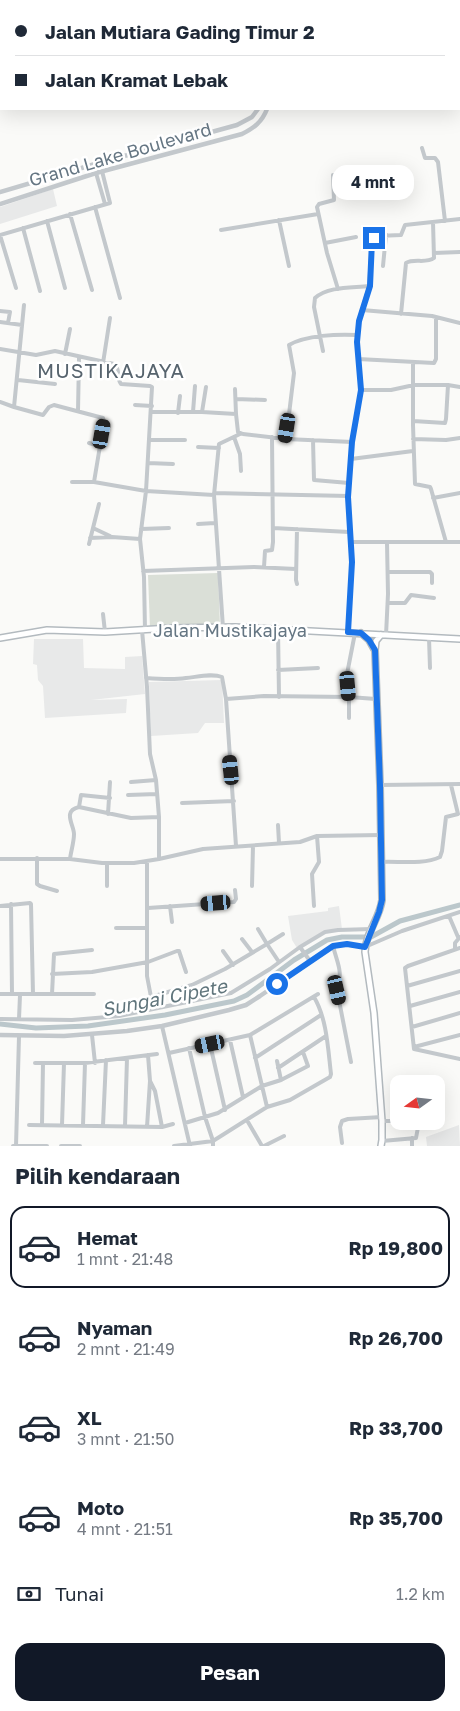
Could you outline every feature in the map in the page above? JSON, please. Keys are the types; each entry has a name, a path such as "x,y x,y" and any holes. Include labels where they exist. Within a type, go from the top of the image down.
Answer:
{"main road":[{"name":"Jalan Mustikajaya","path":"0,638 48,630 105,632 223,628 355,632 460,639"},
{"path":"361,633 369,640 375,650"},
{"path":"381,1144 382,1119 374,1013 365,947 381,905 380,785 375,650 376,641 383,635"}],"street":[{"name":"Grand Lake Boulevard","path":"0,192 245,122 257,110"},
{"name":"Grand Lake Boulevard","path":"0,204 99,172 242,134 260,123 266,110"},
{"path":"196,137 199,146"},
{"path":"422,148 425,158 436,158 438,162 445,221"},
{"path":"16,288 0,235 110,203 99,172"},
{"path":"99,172 105,204"},
{"path":"334,175 334,200 319,204 317,207 338,289"},
{"path":"95,207 120,298"},
{"path":"70,214 92,290"},
{"path":"220,230 318,214"},
{"path":"348,632 352,542 349,532 349,496 352,442 361,390 357,335 362,310 370,286 372,241 375,236 401,235 405,225 460,219"},
{"path":"279,220 289,266"},
{"path":"47,221 65,288"},
{"path":"402,314 406,263 410,261 433,260 433,222"},
{"path":"23,228 40,291"},
{"path":"383,266 386,235"},
{"path":"325,243 356,237"},
{"path":"434,253 460,252"},
{"path":"323,352 314,300 318,296 338,289 370,286"},
{"path":"14,407 21,353 24,305"},
{"path":"362,310 436,317 460,323"},
{"path":"0,311 10,312 8,323"},
{"path":"358,360 435,362 436,317"},
{"path":"103,363 110,318"},
{"path":"0,322 22,325"},
{"path":"65,354 70,329"},
{"path":"286,439 294,373 289,345 337,334 357,335"},
{"path":"0,349 36,355 50,351 114,364 118,367 118,380 121,384 152,386 150,440 140,540 143,570 143,630 150,754 156,780 159,818 159,859"},
{"path":"78,412 79,358"},
{"path":"413,362 413,451 416,484 430,487 446,542"},
{"path":"18,380 55,384"},
{"path":"361,390 391,390 414,385 460,387"},
{"path":"413,421 445,423 448,385"},
{"path":"193,412 195,386"},
{"path":"202,412 206,387"},
{"path":"235,389 236,414 240,434"},
{"path":"178,412 180,396"},
{"path":"236,398 265,400"},
{"path":"0,402 39,415 43,415 49,407 54,405 104,420 94,482"},
{"path":"135,405 152,406"},
{"path":"152,412 236,414"},
{"path":"223,628 214,494 220,442 240,434 286,439 352,442"},
{"path":"234,437 240,454 241,471"},
{"path":"264,568 265,551 272,549 274,494 272,437"},
{"path":"413,439 446,440 460,438"},
{"path":"150,440 185,440"},
{"path":"314,440 314,480 350,483"},
{"path":"89,443 100,446"},
{"path":"198,447 219,448"},
{"path":"351,459 413,451"},
{"path":"148,463 173,464"},
{"path":"72,482 94,482 146,491 349,496"},
{"path":"433,498 460,493"},
{"path":"89,544 100,504"},
{"path":"198,524 215,523"},
{"path":"93,528 112,537"},
{"path":"141,529 169,528"},
{"path":"273,528 349,532"},
{"path":"296,529 297,584"},
{"path":"90,538 112,537 140,540"},
{"path":"352,542 460,542"},
{"path":"383,635 388,603 387,543"},
{"path":"143,570 296,569"},
{"path":"388,572 430,572 432,574 432,583"},
{"path":"388,603 405,602 411,595 434,598"},
{"path":"103,614 105,632"},
{"path":"278,629 279,697"},
{"path":"349,718 347,668 355,632"},
{"path":"429,638 430,668"},
{"path":"278,670 318,668"},
{"path":"146,678 169,679 221,676 226,699 236,846"},
{"path":"226,699 248,697 349,697 376,699"},
{"path":"131,782 156,780"},
{"path":"108,814 110,782"},
{"path":"380,785 460,784"},
{"path":"381,862 420,862 440,857 446,817 458,814 451,785"},
{"path":"128,795 157,794"},
{"path":"79,807 81,795 110,798"},
{"path":"182,802 234,801"},
{"path":"70,858 74,834 70,815 73,809 79,807 131,818 159,818"},
{"path":"278,825 279,843"},
{"path":"0,859 70,858 107,863 147,861 203,849 300,842 317,836 381,835"},
{"path":"314,906 312,874 320,862 317,836"},
{"path":"252,886 253,846"},
{"path":"37,858 37,884 57,891"},
{"path":"147,861 147,976 151,997 149,1010"},
{"path":"106,886 107,863"},
{"path":"148,908 234,902 236,899 234,890"},
{"path":"11,904 12,994"},
{"path":"0,906 32,904 33,994"},
{"path":"170,906 172,922"},
{"path":"0,1036 127,1032 162,1026 246,1005 309,959 333,946 347,944 365,947 402,931 459,912 460,920"},
{"path":"449,916 459,937 454,943 458,949 406,966 405,968 414,1047 416,1050 460,1057"},
{"path":"116,928 147,928"},
{"path":"258,928 280,962"},
{"path":"0,1018 72,1020 119,1016 231,993 325,932 371,930"},
{"path":"151,997 192,986 233,965 284,934"},
{"path":"242,939 252,952"},
{"path":"333,946 341,971 337,990 351,1062"},
{"path":"302,948 309,959"},
{"path":"52,994 54,953 92,950"},
{"path":"52,974 92,972 148,962 178,951 186,972"},
{"path":"223,951 233,965"},
{"path":"407,986 460,971"},
{"path":"410,1006 460,992"},
{"path":"0,994 94,994"},
{"path":"19,1019 20,995"},
{"path":"169,1053 250,1035 316,996 326,1036 331,1076 290,1100 267,1107 213,1144 174,1146"},
{"path":"412,1027 460,1013"},
{"path":"255,1058 321,1015"},
{"path":"162,1026 190,1145"},
{"path":"92,1034 95,1062"},
{"path":"250,1035 267,1107"},
{"path":"414,1047 460,1035"},
{"path":"19,1036 15,1146 47,1146"},
{"path":"278,1068 326,1036"},
{"path":"230,1040 243,1097"},
{"path":"210,1044 225,1110"},
{"path":"189,1048 213,1144"},
{"path":"185,1123 225,1110 262,1086 281,1080 308,1066 303,1052"},
{"path":"147,1126 150,1081 148,1054"},
{"path":"35,1063 85,1063 157,1054"},
{"path":"125,1126 127,1058"},
{"path":"103,1125 106,1060"},
{"path":"277,1061 281,1080"},
{"path":"42,1125 43,1063"},
{"path":"62,1125 64,1063"},
{"path":"83,1125 85,1063"},
{"path":"150,1081 155,1091 162,1126"},
{"path":"342,1143 340,1127 342,1122 348,1119 390,1120"},
{"path":"248,1122 262,1146 284,1136"},
{"path":"29,1125 162,1126 173,1124"},
{"path":"381,1144 416,1138 418,1136 418,1130"},
{"path":"412,1138 412,1146"},
{"path":"61,1146 80,1146"}],"shaded area":[{"path":"53,189 57,206 0,224 0,207"},
{"path":"218,573 220,626 150,628 148,575"},
{"path":"34,639 83,639 84,668 125,669 125,657 142,656 145,694 91,700 127,699 126,713 45,718 43,686 38,680 37,665 33,664"},
{"path":"222,680 224,723 205,723 198,733 151,736 149,682"},
{"path":"339,906 342,929 327,931 297,948 292,940 288,916 328,911 328,908"},
{"path":"459,1125 460,1146 427,1146 426,1137"}],"waterway":[{"name":"Sungai Cipete","path":"0,1024 36,1028 88,1026 165,1015 234,1001 247,995 294,960 327,940 342,937 371,937 400,921 460,905"}],"district":[{"name":"MUSTIKAJAYA","path":"111,370"}],"route":[{"path":"277,984 333,946 347,944 365,947 382,900 375,650 369,640 361,633 348,632 352,562 348,497 352,442 361,390 357,342 359,321 370,286 372,241 374,238"}]}
